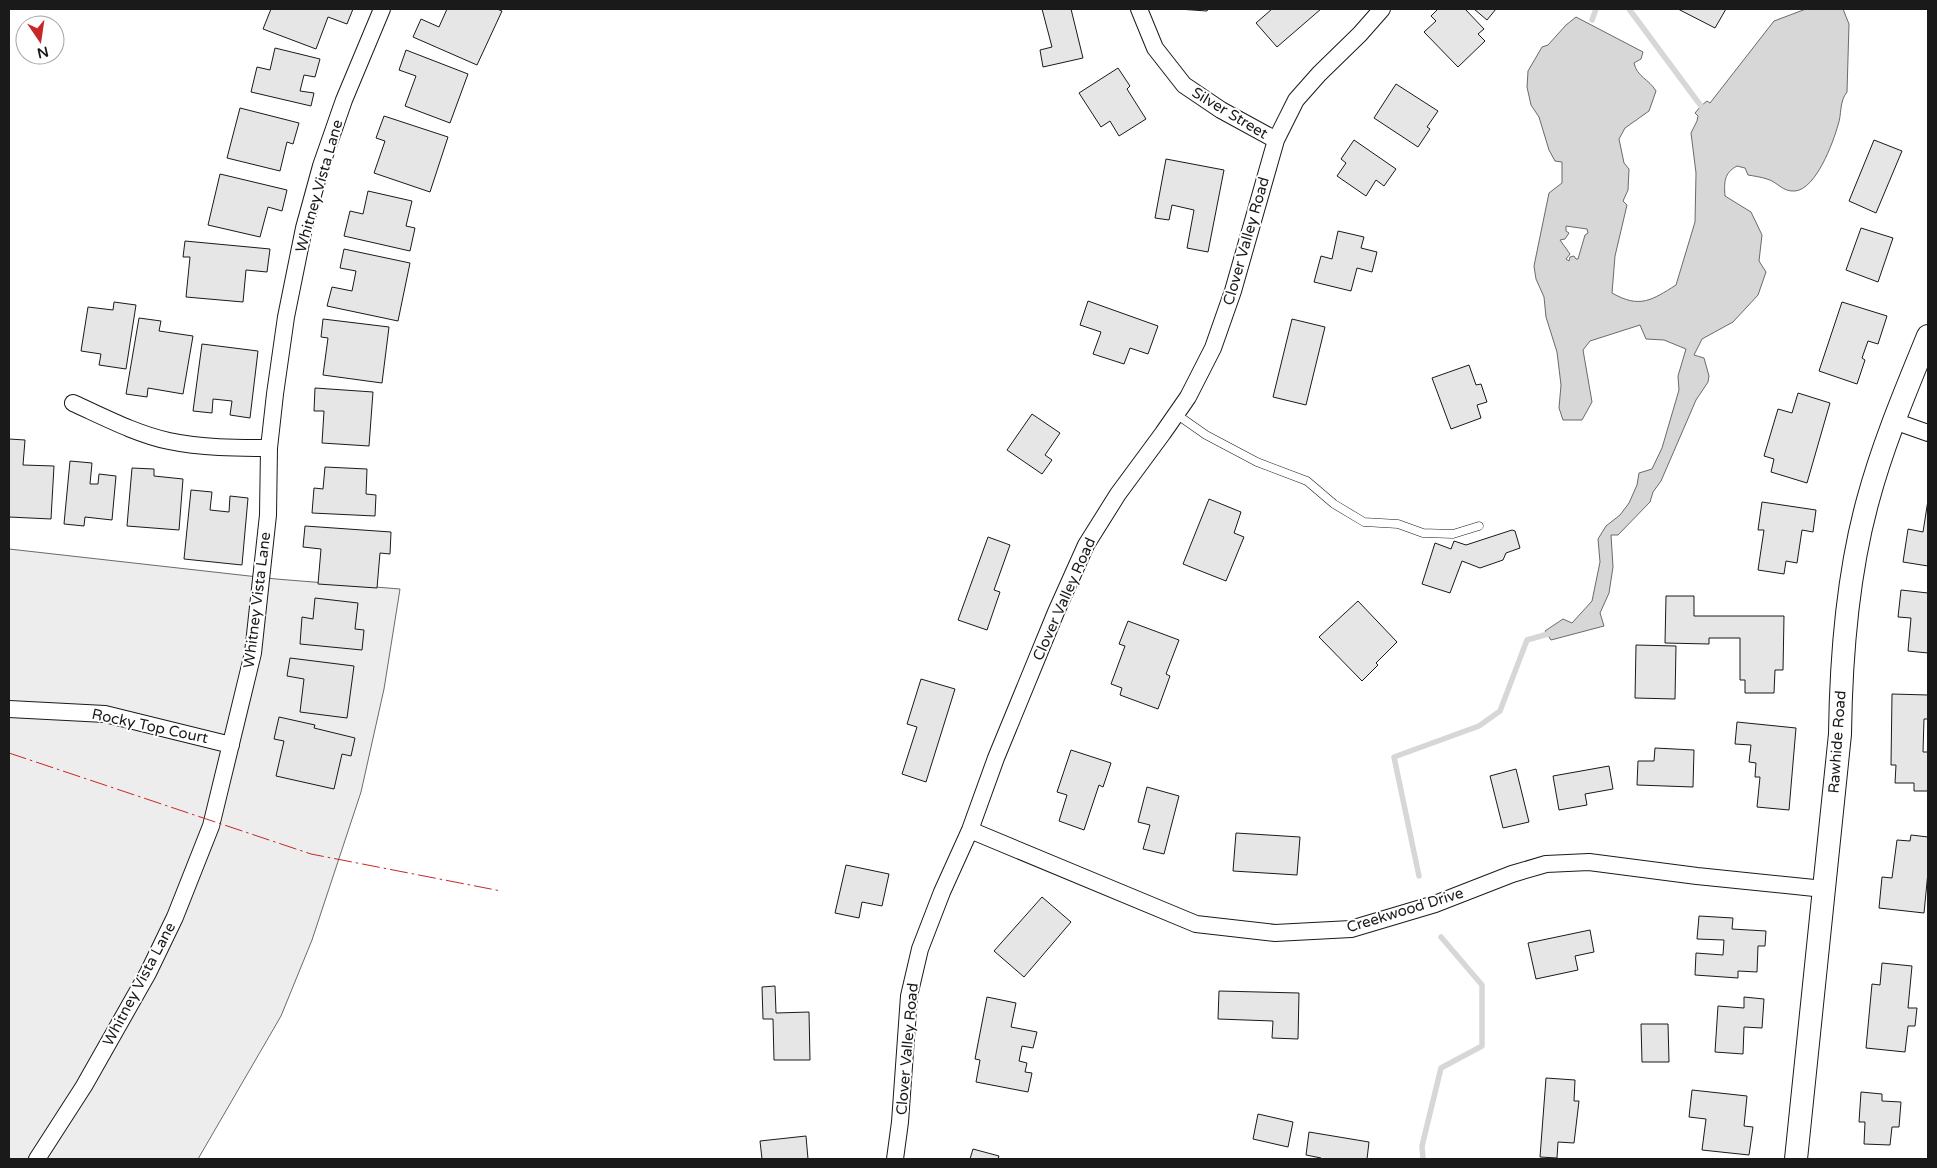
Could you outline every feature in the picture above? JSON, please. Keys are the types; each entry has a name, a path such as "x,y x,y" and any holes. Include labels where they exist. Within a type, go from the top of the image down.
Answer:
{"street":[{"name":"Whitney Vista Lane","path":"37,1159 84,1086 148,973 175,917 211,826 253,653 268,515 269,448 275,394 285,326 304,228 321,166 344,100 382,9"},
{"name":"Silver Street","path":"1139,9 1155,48 1184,85 1221,110 1276,140"},
{"name":"Clover Valley Road","path":"895,1159 900,1122 909,996 920,949 942,892 970,830 1056,612 1086,545 1118,494 1164,434 1188,396 1212,348 1233,291 1276,140 1296,100 1382,9"},
{"name":"Rawhide Road","path":"1796,1159 1840,734 1841,684 1848,593 1867,501 1894,421 1928,336"},
{"path":"73,403 140,433 169,441 201,446 269,448"},
{"path":"1894,421 1928,433"},
{"name":"Rocky Top Court","path":"9,709 105,714 231,745"},
{"name":"Creekwood Drive","path":"970,830 1196,924 1275,934 1351,929 1435,904 1512,874 1546,864 1589,862 1697,876 1824,889"}],"lane":[{"path":"1176,414 1206,435 1257,462 1307,481 1334,504 1364,522 1398,524 1424,533 1453,534 1479,526"}],"shaded area":[{"path":"1806,9 1843,9 1849,24 1847,92 1844,96 1832,143 1817,174 1803,188 1795,191 1787,190 1767,179 1748,175 1745,168 1737,166 1727,175 1725,196 1751,212 1762,235 1759,261 1766,272 1758,295 1733,322 1702,339 1694,355 1704,358 1709,376 1708,382 1696,400 1650,502 1618,535 1611,535 1613,567 1609,593 1600,613 1604,626 1551,640 1545,631 1563,619 1572,623 1592,601 1600,562 1598,539 1606,526 1620,515 1629,503 1637,485 1639,473 1652,469 1662,448 1679,390 1678,376 1686,349 1664,340 1646,339 1640,325 1590,341 1583,350 1592,402 1582,420 1563,420 1559,408 1561,385 1557,352 1546,317 1544,297 1536,279 1534,266 1549,193 1562,183 1562,162 1555,161 1549,150 1539,117 1531,105 1527,87 1528,71 1542,47 1548,45 1576,17 1643,52 1641,59 1634,63 1640,75 1656,91 1649,111 1625,128 1619,139 1624,163 1629,169 1628,190 1623,201 1627,205 1615,256 1612,293 1630,301 1645,301 1660,295 1676,285 1695,222 1696,173 1691,133 1698,116 1695,113 1707,101 1710,103 1774,21","holes":["1566,226 1587,229 1588,233 1585,235 1578,259 1574,256 1570,257 1569,261 1566,259 1570,254 1560,240 1565,239 1569,233 1566,231"]},
{"path":"9,549 276,579 400,589 384,689 361,792 312,940 281,1016 198,1159 9,1159"}],"building":[{"path":"271,9 353,9 347,24 328,17 316,49 263,29"},
{"path":"447,9 497,9 502,11 477,65 413,37 421,19 439,27"},
{"path":"1042,9 1071,9 1083,58 1043,67 1040,50 1052,47"},
{"path":"1178,9 1208,9 1207,11"},
{"path":"1272,9 1321,9 1277,47 1256,23"},
{"path":"1438,9 1465,9 1484,29 1478,34 1485,41 1458,67 1424,32 1436,21 1431,16"},
{"path":"1474,9 1496,9 1487,20"},
{"path":"1678,9 1726,9 1715,28"},
{"path":"275,48 320,59 315,77 304,75 300,91 314,93 311,106 251,92 257,67 270,70"},
{"path":"406,50 468,74 450,123 405,106 416,76 399,70"},
{"path":"1118,68 1130,86 1127,89 1146,119 1119,136 1110,121 1101,127 1079,93"},
{"path":"1396,84 1438,111 1427,127 1430,129 1418,147 1374,118"},
{"path":"240,108 299,123 293,144 287,142 280,171 227,158"},
{"path":"384,116 448,137 430,192 374,173 385,141 376,138"},
{"path":"1354,140 1396,169 1384,186 1376,180 1366,196 1337,176 1346,163 1341,159"},
{"path":"1874,140 1902,151 1876,213 1849,201"},
{"path":"1166,159 1224,170 1208,252 1187,248 1194,210 1172,205 1169,220 1155,218"},
{"path":"220,174 287,190 282,211 268,207 260,237 208,225"},
{"path":"368,191 412,201 406,226 415,228 410,251 344,236 350,211 363,214"},
{"path":"1861,228 1893,238 1878,282 1846,270"},
{"path":"1338,231 1364,237 1361,248 1377,252 1372,272 1357,268 1351,291 1314,282 1321,256 1332,259"},
{"path":"185,241 270,249 267,272 246,270 243,302 186,297 190,257 183,257"},
{"path":"344,249 410,263 398,321 327,306 332,287 352,291 356,271 340,268"},
{"path":"1088,301 1158,326 1148,354 1130,348 1124,364 1093,354 1101,332 1080,325"},
{"path":"114,302 136,305 126,369 99,365 101,354 81,351 88,307 113,310"},
{"path":"1842,302 1887,316 1878,344 1868,341 1862,358 1865,360 1857,384 1819,371"},
{"path":"139,318 161,321 159,331 193,336 183,394 148,388 147,397 126,394"},
{"path":"323,319 389,327 382,383 323,375 328,338 321,337"},
{"path":"1292,319 1325,327 1306,405 1273,397"},
{"path":"202,344 258,351 250,418 230,415 232,401 213,399 212,413 193,411"},
{"path":"1469,365 1476,385 1481,384 1487,402 1477,405 1481,418 1451,429 1432,378"},
{"path":"315,388 373,392 369,446 322,443 324,411 314,411"},
{"path":"1798,393 1830,403 1807,483 1771,472 1774,459 1764,456 1778,409 1792,413"},
{"path":"1032,414 1060,433 1045,455 1052,460 1042,474 1007,450"},
{"path":"9,439 25,440 23,465 54,466 51,519 9,517"},
{"path":"70,461 92,463 90,484 98,484 99,474 116,476 112,520 85,517 84,526 64,524"},
{"path":"325,467 367,469 366,494 376,495 375,516 312,513 314,488 323,489"},
{"path":"132,468 154,469 154,476 183,479 179,530 127,526"},
{"path":"191,490 212,492 210,510 229,512 230,496 248,498 242,565 184,559"},
{"path":"1209,499 1241,512 1234,533 1244,537 1226,581 1183,564"},
{"path":"1928,500 1928,566 1903,562 1908,529 1923,532"},
{"path":"1762,502 1816,510 1813,532 1802,530 1797,563 1786,561 1784,574 1758,570 1764,530 1758,530"},
{"path":"305,526 391,532 390,554 380,553 377,588 318,584 321,549 303,547"},
{"path":"1512,530 1515,531 1520,548 1506,553 1503,560 1480,568 1462,561 1450,593 1422,584 1435,543 1451,549 1454,541 1466,545"},
{"path":"988,537 1010,545 994,590 1000,592 987,630 958,620"},
{"path":"1901,590 1928,593 1928,653 1908,651 1911,618 1898,617"},
{"path":"1666,596 1694,596 1694,616 1784,616 1783,670 1775,670 1774,693 1745,693 1745,680 1740,680 1740,638 1709,638 1709,644 1665,643"},
{"path":"315,598 358,603 355,629 364,630 362,650 300,644 302,617 313,619"},
{"path":"1358,601 1397,642 1376,663 1378,665 1362,681 1319,637"},
{"path":"1128,621 1179,640 1166,674 1170,676 1158,709 1120,695 1122,688 1111,684 1125,646 1119,644"},
{"path":"1636,645 1676,646 1675,699 1635,698"},
{"path":"290,658 354,666 347,718 300,712 304,679 287,676"},
{"path":"921,679 955,689 926,782 902,774 917,727 907,724"},
{"path":"1892,694 1928,695 1928,719 1924,719 1923,752 1928,752 1928,791 1914,791 1914,783 1895,783 1896,765 1891,765"},
{"path":"279,717 315,725 314,728 355,738 351,756 342,754 334,789 276,776 284,741 274,739"},
{"path":"1737,722 1796,728 1789,810 1757,807 1760,777 1755,777 1756,763 1749,762 1751,745 1735,744"},
{"path":"1655,748 1694,750 1693,787 1637,785 1638,761 1654,761"},
{"path":"1071,750 1111,763 1103,787 1099,785 1084,830 1059,821 1067,795 1057,792"},
{"path":"1609,766 1613,789 1585,794 1587,805 1559,810 1553,776"},
{"path":"1516,769 1529,822 1503,828 1490,776"},
{"path":"1147,787 1179,796 1164,854 1143,849 1150,825 1138,822"},
{"path":"1236,833 1300,837 1297,875 1233,871"},
{"path":"1911,835 1928,837 1928,872 1924,913 1879,908 1882,877 1892,878 1897,840 1910,841"},
{"path":"846,865 889,874 882,906 862,902 859,918 835,913"},
{"path":"1042,897 1071,922 1024,977 994,951"},
{"path":"1699,916 1733,918 1732,929 1766,931 1765,946 1758,946 1757,972 1738,971 1738,978 1695,975 1696,953 1723,955 1724,940 1697,939"},
{"path":"1590,930 1594,952 1575,956 1578,970 1536,979 1528,943"},
{"path":"1882,963 1912,966 1908,1008 1917,1008 1915,1026 1908,1026 1905,1052 1866,1048 1872,984 1880,985"},
{"path":"775,986 776,1013 809,1012 810,1060 774,1060 773,1019 763,1019 762,987"},
{"path":"1219,991 1299,993 1298,1039 1272,1038 1273,1021 1218,1019"},
{"path":"987,997 1016,1003 1011,1027 1037,1032 1033,1048 1022,1046 1019,1061 1027,1063 1025,1072 1032,1073 1028,1092 976,1082 980,1060 975,1059"},
{"path":"1744,997 1764,999 1762,1028 1744,1027 1743,1054 1715,1052 1718,1006 1744,1008"},
{"path":"1641,1024 1668,1024 1669,1062 1642,1062"},
{"path":"1546,1078 1575,1080 1574,1101 1579,1101 1574,1143 1558,1142 1557,1158 1540,1157"},
{"path":"1692,1090 1747,1096 1744,1126 1753,1127 1749,1155 1702,1150 1706,1119 1689,1117"},
{"path":"1861,1092 1882,1094 1882,1101 1901,1102 1899,1127 1892,1127 1890,1145 1864,1144 1865,1122 1859,1122"},
{"path":"1258,1114 1293,1122 1288,1147 1253,1139"},
{"path":"1309,1132 1369,1142 1367,1159 1321,1159 1306,1155"},
{"path":"806,1136 808,1159 762,1159 760,1141"},
{"path":"973,1149 999,1156 998,1159 970,1159"}],"waterway":[{"path":"1592,20 1596,9"},
{"path":"1629,9 1701,106"},
{"path":"1419,876 1394,757 1479,726 1500,711 1527,640 1548,634"},
{"path":"1423,1159 1422,1146 1441,1068 1482,1046 1482,985 1441,937"}],"power":[{"path":"9,753 311,854 501,891"}]}
